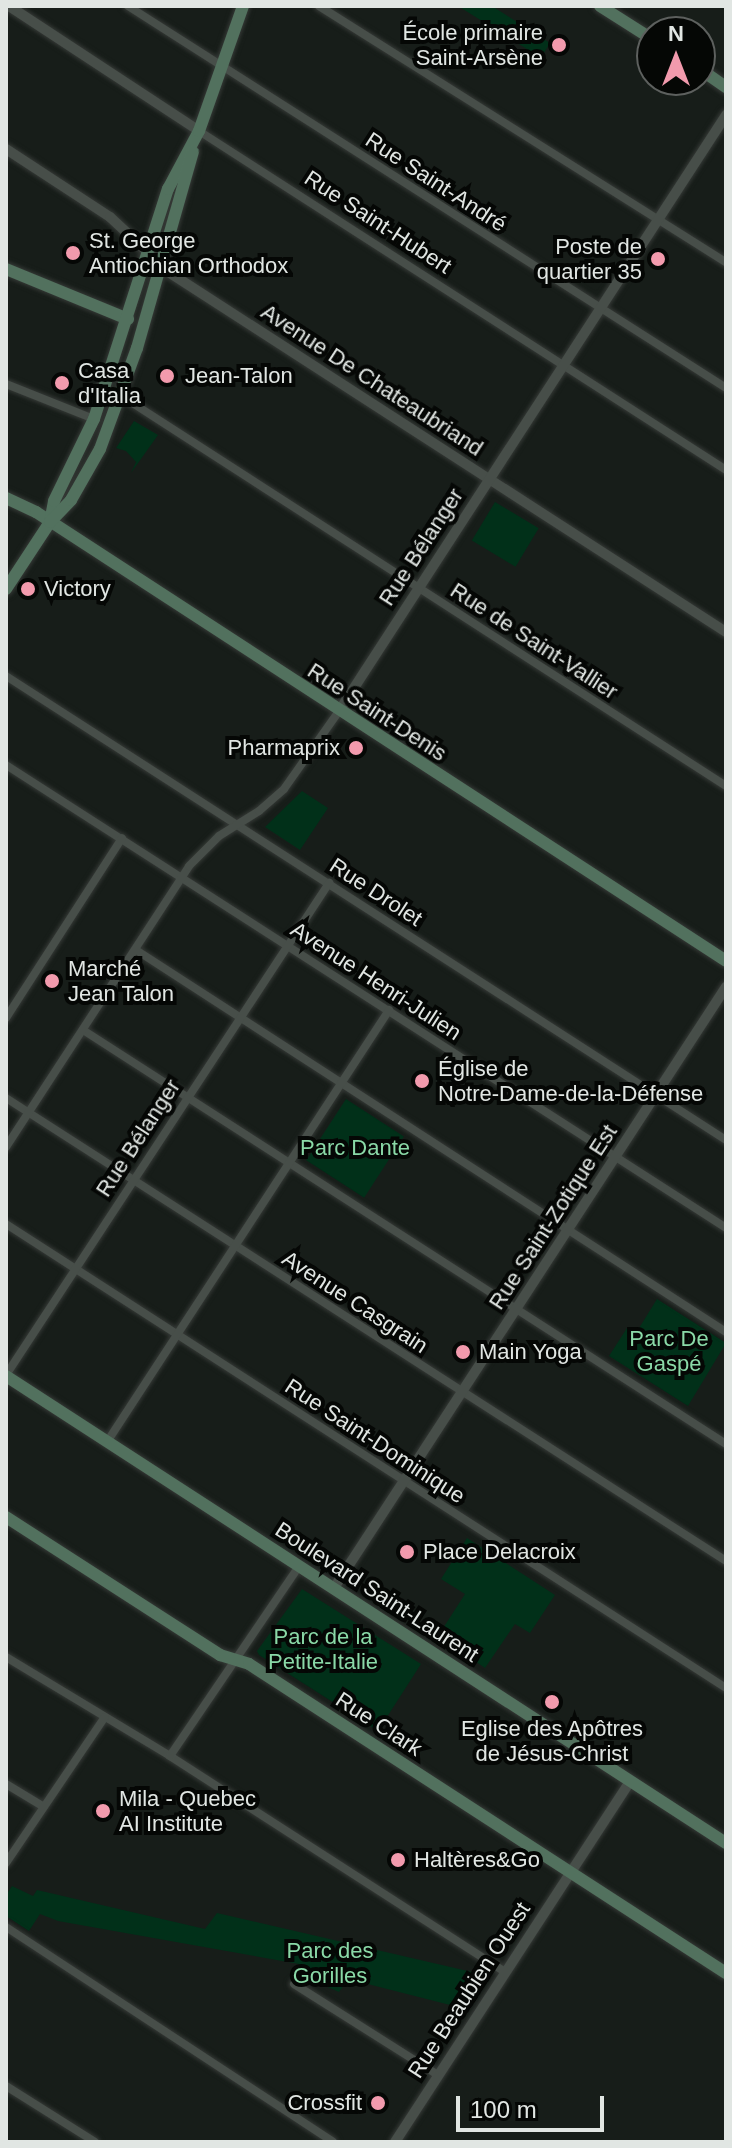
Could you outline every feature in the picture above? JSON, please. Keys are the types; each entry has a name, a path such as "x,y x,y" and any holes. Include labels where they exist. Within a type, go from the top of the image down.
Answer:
{"main road":[{"path":"6,589 50,522 62,513 96,457 120,395 162,264 199,131 243,6"},
{"path":"600,6 636,29"},
{"path":"50,522 52,505 94,419 168,189 199,131"},
{"path":"6,269 128,319"},
{"name":"Rue Saint-Denis","path":"6,498 50,522 726,961"},
{"name":"Boulevard Saint-Laurent","path":"6,1376 726,1843"},
{"name":"Rue Clark","path":"6,1517 220,1655 249,1664 726,1973"}],"street":[{"name":"Rue Saint-Hubert","path":"9,6 726,470"},
{"name":"Rue Saint-André","path":"128,6 726,388"},
{"path":"319,6 726,262"},
{"name":"Rue Bélanger","path":"6,1147 182,877 209,845 264,807 294,780 726,115"},
{"name":"Avenue De Chateaubriand","path":"6,149 102,211 162,264 726,632"},
{"path":"6,384 94,419"},
{"name":"Rue de Saint-Vallier","path":"120,395 726,786"},
{"name":"Rue Drolet","path":"6,676 726,1140"},
{"name":"Avenue Henri-Julien","path":"6,765 726,1228"},
{"path":"6,1018 122,838"},
{"name":"Rue Bélanger","path":"6,1376 329,883"},
{"path":"136,950 726,1332"},
{"name":"Rue Saint-Zotique Est","path":"334,1588 726,987"},
{"path":"107,1442 389,1010"},
{"path":"83,1030 726,1444"},
{"name":"Avenue Casgrain","path":"6,1098 726,1561"},
{"name":"Rue Saint-Dominique","path":"6,1224 726,1688"},
{"path":"170,1756 299,1566"},
{"path":"6,1657 170,1756 505,1972"},
{"path":"6,1863 105,1717"},
{"name":"Rue Beaubien Ouest","path":"395,2142 630,1781"},
{"path":"6,1784 44,1807"},
{"path":"6,1927 333,2142"},
{"path":"294,1984 438,2075"},
{"path":"6,2086 95,2142"}],"green space":[{"path":"458,6 492,6 550,43 541,58"},
{"path":"134,421 158,435 131,473 136,462 126,451 116,448"},
{"path":"495,502 539,528 516,567 472,541"},
{"path":"302,791 328,808 300,850 265,827"},
{"name":"Parc Dante","path":"346,1099 404,1137 364,1198 306,1160"},
{"name":"Parc De Gaspé","path":"657,1299 726,1343 688,1406 609,1356 627,1328 636,1333"},
{"path":"467,1538 555,1595 530,1633 515,1624 485,1668 438,1636 465,1594 441,1579"},
{"name":"Parc de la Petite-Italie","path":"302,1589 421,1664 378,1731 259,1655 257,1651"},
{"name":"Parc des Gorilles","path":"12,1886 33,1896 37,1890 205,1929 217,1913 485,1975 465,2005 458,2007 348,1979 339,1992 298,1974 299,1964 58,1921 40,1914 29,1931 6,1916 6,1895"}],"place":[{"name":"École primaire Saint-Arsène","path":"559,45"},
{"name":"St. George Antiochian Orthodox","path":"73,253"},
{"name":"Poste de quartier 35","path":"658,259"},
{"name":"Jean-Talon","path":"167,376"},
{"name":"Casa d'Italia","path":"62,383"},
{"name":"Victory","path":"28,589"},
{"name":"Pharmaprix","path":"356,748"},
{"name":"Marché Jean Talon","path":"52,981"},
{"name":"Église de Notre-Dame-de-la-Défense","path":"422,1081"},
{"name":"Main Yoga","path":"463,1352"},
{"name":"Place Delacroix","path":"407,1552"},
{"name":"Eglise des Apôtres de Jésus-Christ","path":"552,1702"},
{"name":"Mila - Quebec AI Institute","path":"103,1811"},
{"name":"Haltères&Go","path":"398,1860"},
{"name":"Crossfit","path":"378,2103"}]}
